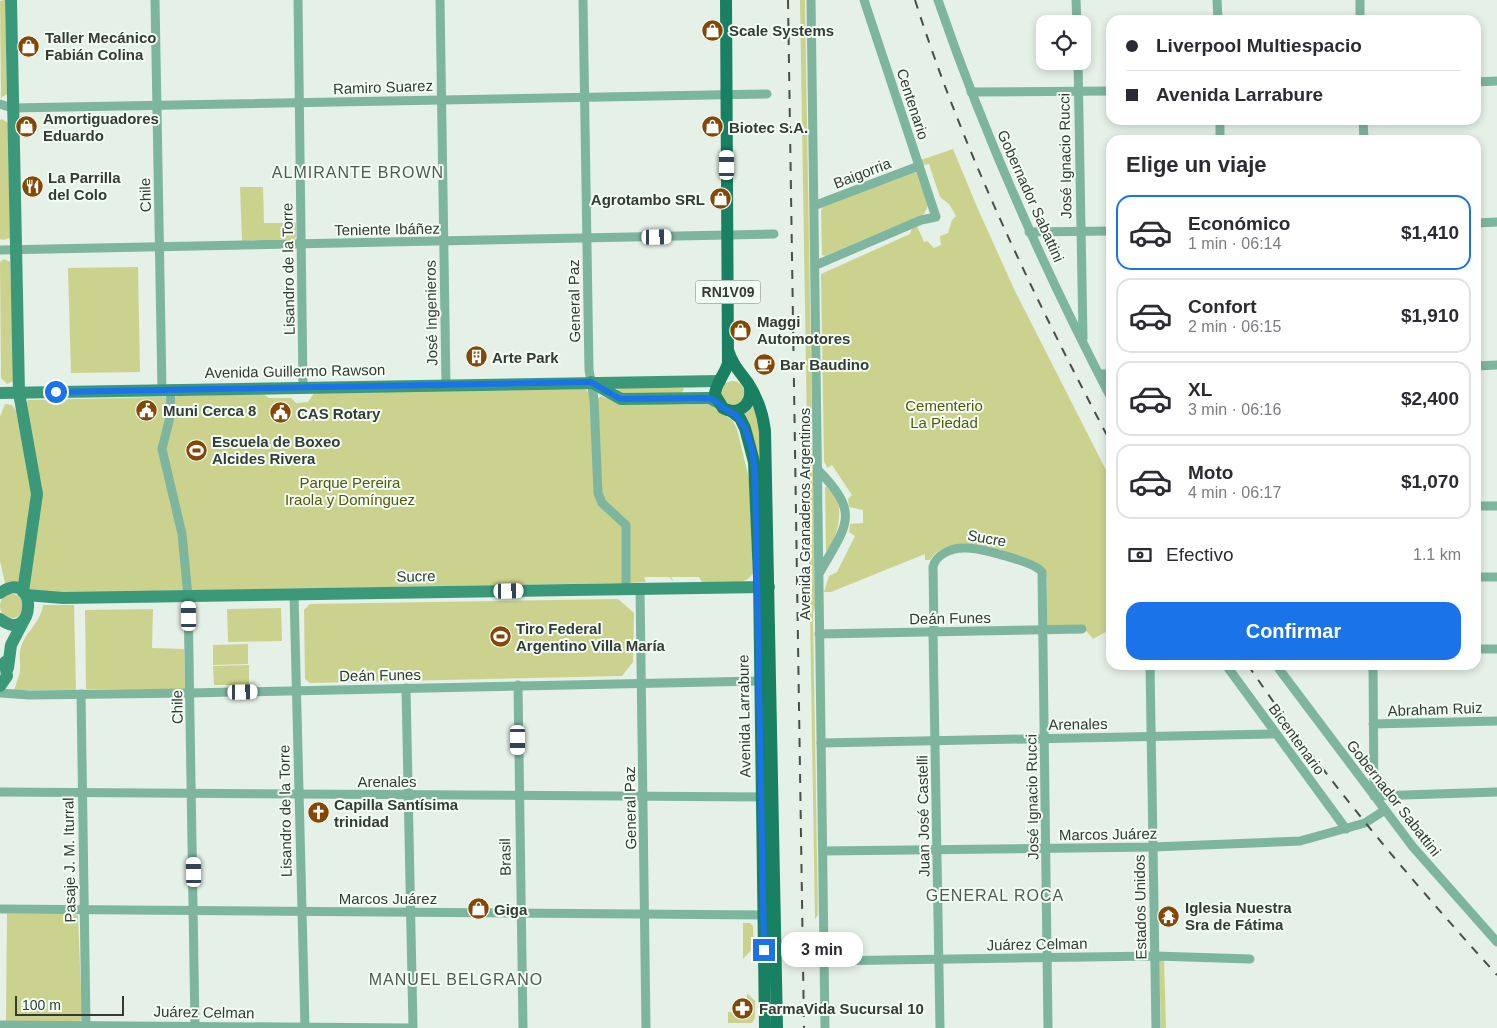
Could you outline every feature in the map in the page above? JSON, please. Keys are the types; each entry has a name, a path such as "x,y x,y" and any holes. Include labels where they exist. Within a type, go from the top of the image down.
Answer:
{"main road":[{"path":"0,693 5,678 11,645 27,615 24,594 37,494 19,394 15,249 6,106 11,0"},
{"name":"RN1V09","path":"726,0 728,350 727,368 715,390 717,402 723,408 730,411"},
{"name":"RN1V09","path":"728,350 733,363 750,390"},
{"path":"720,381 728,376 743,378"},
{"name":"Avenida Guillermo Rawson","path":"0,393 720,381"},
{"path":"591,382 620,399 709,398 717,402"},
{"path":"730,411 739,410 746,405 750,398 750,390"},
{"name":"Avenida Larrabure","path":"750,390 762,414 765,431 764,587 770,915 777,1028"},
{"name":"Avenida Larrabure","path":"730,411 740,418 745,428 754,462 764,587 760,681 768,797"},
{"name":"Sucre","path":"0,593 9,589 24,594 63,598 764,587"},
{"name":"Sucre","path":"27,615 39,602 63,598"},
{"path":"0,619 14,624 27,615"},
{"path":"0,657 5,678"},
{"name":"Avenida Larrabure","path":"766,1028 770,915"}],"street":[{"name":"Chile","path":"155,0 161,248 167,390 170,417 162,449 182,534 188,596 193,795 195,1027"},
{"name":"Lisandro de la Torre","path":"298,0 303,388"},
{"name":"José Ingenieros","path":"440,0 446,385"},
{"name":"General Paz","path":"582,0 589,370 595,409 598,493 602,503 626,525 626,589"},
{"name":"Avenida Granaderos Argentinos","path":"812,0 825,1028"},
{"name":"Centenario","path":"816,265 921,220 936,217 864,0"},
{"name":"Gobernador Sabattini","path":"938,0 971,92 1030,232 1106,388"},
{"path":"1076,0 1077,15"},
{"path":"1217,0 1218,15"},
{"path":"1360,0 1360,15"},
{"name":"José Ignacio Rucci","path":"1078,70 1083,341"},
{"path":"1481,82 1497,81"},
{"path":"971,92 1106,91"},
{"name":"Ramiro Suarez","path":"6,106 300,103 442,98 767,94"},
{"name":"Baigorria","path":"816,205 919,166"},
{"path":"1481,223 1497,222"},
{"path":"1030,232 1106,230"},
{"name":"Teniente Ibáñez","path":"0,250 774,234"},
{"path":"1481,366 1497,365"},
{"path":"1099,374 1106,374"},
{"path":"818,470 839,492 844,504 843,531 820,572"},
{"path":"1481,506 1497,506"},
{"name":"Sucre","path":"934,564 941,554 964,548 1038,567"},
{"name":"Juan José Castelli","path":"934,564 940,1028"},
{"name":"José Ignacio Rucci","path":"1038,567 1043,575 1042,630 1048,1028"},
{"path":"1481,577 1497,577"},
{"name":"General Paz","path":"640,589 646,1028"},
{"name":"Lisandro de la Torre","path":"294,594 305,1028"},
{"name":"Deán Funes","path":"819,634 1082,629"},
{"path":"1481,649 1497,649"},
{"name":"Estados Unidos","path":"1150,670 1156,1028"},
{"name":"Bicentenario","path":"1230,670 1346,829"},
{"name":"Gobernador Sabattini","path":"1280,670 1374,796 1435,873 1497,942"},
{"path":"1373,670 1374,796 1497,792"},
{"name":"Deán Funes","path":"0,693 29,696 760,681"},
{"name":"Brasil","path":"518,685 522,1028"},
{"path":"406,688 413,1028"},
{"name":"Pasaje J. M. Iturral","path":"80,694 83,909 88,1026"},
{"name":"Abraham Ruiz","path":"1374,724 1497,721"},
{"name":"Arenales","path":"821,743 1275,734"},
{"name":"Arenales","path":"0,792 193,795 768,797"},
{"name":"Marcos Juárez","path":"824,851 1153,847 1308,841 1372,820 1385,810"},
{"name":"Marcos Juárez","path":"0,909 770,915"},
{"name":"Juárez Celman","path":"824,961 1155,956 1250,959"},
{"name":"Juárez Celman","path":"0,1025 408,1028"}],"green space":[{"path":"5,0 7,94 1,98 0,1"},
{"path":"800,0 805,0 815,606 813,614 818,915 815,919"},
{"path":"2,119 8,123 10,238 3,240 0,239 0,120"},
{"name":"Cementerio La Piedad","path":"953,149 1014,289 1106,470 1106,632 1093,639 1083,627 1049,627 1046,625 1047,578 1041,566 1031,561 980,548 957,546 946,548 937,552 930,560 925,560 925,554 831,592 824,592 829,576 837,572 855,536 849,532 850,524 863,523 863,510 849,507 848,499 852,495 832,465 827,468 824,461 821,274 910,234 912,228 917,226 924,242 927,241 934,248 941,245 940,236 948,233 952,220 956,216 949,204 940,197 929,164 923,165 921,160"},
{"path":"916,172 928,206 924,214 825,256 822,255 821,211 823,207"},
{"path":"240,187 263,187 264,223 296,223 296,237 294,239 242,241"},
{"path":"4,259 10,262 14,381 7,384 1,378 0,262"},
{"path":"138,267 140,372 71,373 68,268"},
{"path":"733,381 742,384 745,393 742,402 733,405 724,402 721,393 724,384"},
{"path":"617,388 683,388 684,390 681,393 619,393"},
{"name":"Parque Pereira Iraola y Domínguez","path":"585,389 590,394 602,498 598,399 601,396 619,403 712,405 732,420 737,429 749,479 753,573 749,578 744,581 723,583 702,582 699,577 671,577 674,582 669,577 644,577 646,582 629,583 628,522 624,517 617,517 622,522 622,583 40,593 29,589 42,494 25,406 28,400 167,398 164,449 173,401 177,396 263,394 269,398 291,398 296,403 308,402 314,393"},
{"path":"5,404 12,405 16,411 32,489 19,583 5,583 0,561 0,417"},
{"path":"753,406 760,428 766,575 751,427 745,414"},
{"path":"825,487 829,489 836,499 839,509 839,522 835,536 830,548 826,552"},
{"path":"12,594 17,595 23,601 23,611 17,617 12,618 7,617 1,611 0,606 1,601 7,595"},
{"name":"Tiro Federal Argentino Villa María","path":"618,599 634,613 633,662 622,676 310,683 305,679 304,610 310,604"},
{"path":"43,605 74,605 76,690 14,690 20,671 20,653 23,641 36,622"},
{"path":"281,608 282,641 228,642 227,609"},
{"path":"153,609 152,648 184,649 185,689 86,689 85,610"},
{"path":"248,644 248,664 213,665 213,645"},
{"path":"249,665 249,685 214,685 213,666"},
{"path":"7,914 75,914 78,916 82,1018 80,1021 6,1021"},
{"path":"743,923 750,923 753,926 754,947 743,959"},
{"path":"1164,956 1166,1028 1161,1028 1159,960"},
{"path":"747,993 755,1001 755,1018 752,1023 728,1023 728,1012 747,1012"}],"railway":[{"path":"788,0 804,1028"},
{"path":"915,0 956,114 1003,226 1106,433"},
{"path":"1251,670 1336,786 1431,901 1497,975"}],"place":[{"name":"Scale Systems","path":"713,30"},
{"name":"Taller Mecánico Fabián Colina","path":"29,46"},
{"name":"Amortiguadores Eduardo","path":"27,127"},
{"name":"Biotec S.A.","path":"713,127"},
{"name":"La Parrilla del Colo","path":"32,186"},
{"name":"Agrotambo SRL","path":"721,199"},
{"name":"Maggi Automotores","path":"741,330"},
{"name":"Arte Park","path":"476,357"},
{"name":"Bar Baudino","path":"764,364"},
{"name":"Muni Cerca 8","path":"147,410"},
{"name":"CAS Rotary","path":"281,413"},
{"name":"Escuela de Boxeo Alcides Rivera","path":"196,450"},
{"name":"Tiro Federal Argentino Villa María","path":"500,637"},
{"name":"Capilla Santísima trinidad","path":"318,813"},
{"name":"Giga","path":"478,909"},
{"name":"Iglesia Nuestra Sra de Fátima","path":"1169,916"},
{"name":"FarmaVida Sucursal 10","path":"743,1008"}],"district":[{"name":"ALMIRANTE BROWN","path":"358,172"},
{"name":"GENERAL ROCA","path":"995,895"},
{"name":"MANUEL BELGRANO","path":"456,979"}],"route":[{"path":"56,392 591,382 620,399 709,398 740,418 752,449 755,474 759,577 764,950"}]}
